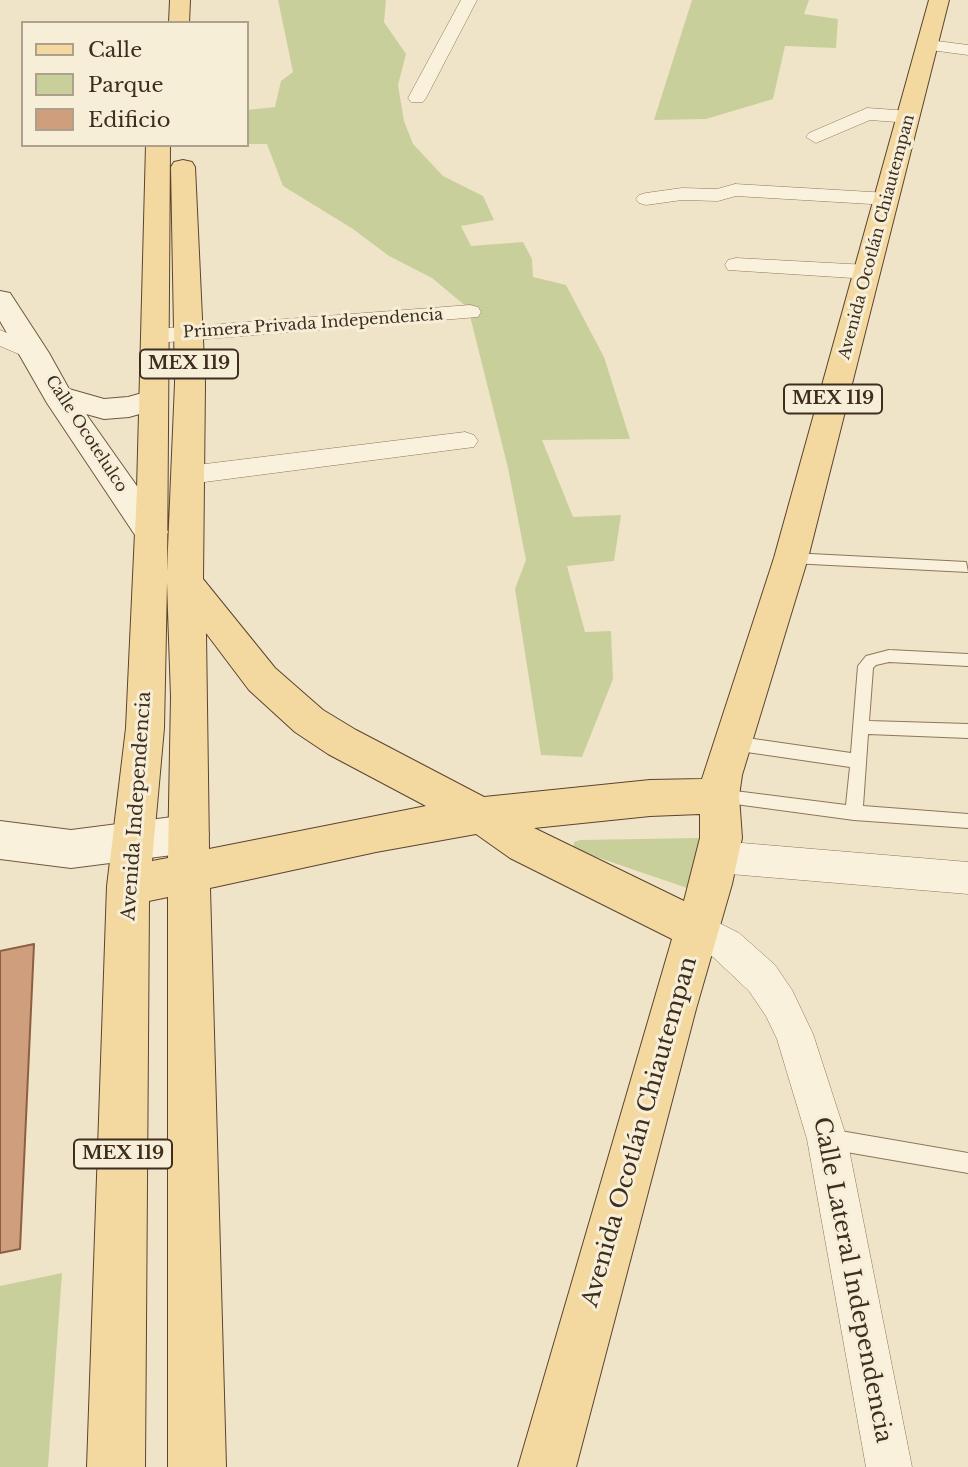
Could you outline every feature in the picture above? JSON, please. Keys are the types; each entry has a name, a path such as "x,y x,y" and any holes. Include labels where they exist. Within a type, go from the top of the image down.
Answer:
{"main road":[{"path":"160,0 160,21"},
{"path":"179,21 180,0"},
{"name":"Avenida Ocotlán Chiautempan","path":"547,1467 718,857 722,775 791,558 939,0"},
{"name":"Avenida Independencia","path":"116,1467 131,864 145,727 156,336 158,147"},
{"name":"MEX 119","path":"182,147 191,425 186,582 190,697 189,854 197,1467"},
{"name":"Calle Ocotelulco","path":"0,299 36,353 58,396 151,532"},
{"path":"58,396 104,410 153,400"},
{"path":"151,532 186,582 262,678 289,705 342,742 481,815 525,845 697,929"},
{"path":"0,840 71,849 131,864 189,854 376,833 481,815 650,798 719,796"}],"street":[{"path":"417,98 469,0"},
{"path":"929,45 968,50"},
{"path":"816,137 867,114 910,117"},
{"path":"646,199 682,194 718,195 735,190 888,198"},
{"path":"736,265 868,272"},
{"name":"Primera Privada Independencia","path":"156,336 470,312"},
{"path":"0,337 36,353"},
{"path":"189,475 465,441"},
{"path":"718,857 968,878"},
{"name":"Calle Lateral Independencia","path":"697,929 726,945 762,978 779,1003 794,1034 827,1139 889,1467"}],"lane":[{"path":"791,558 966,567"},
{"path":"854,813 863,674 871,660 889,656 968,660"},
{"path":"861,727 968,731"},
{"path":"733,743 859,761"},
{"path":"719,796 854,813 968,821"},
{"path":"827,1139 968,1163"}],"green space":[{"path":"278,0 386,0 384,22 406,54 398,85 404,121 413,144 443,176 483,196 494,220 461,226 471,246 523,242 532,259 533,277 566,285 604,357 630,439 542,440 573,517 621,515 614,561 567,566 585,632 611,631 613,679 582,757 541,755 515,589 526,560 508,468 468,308 432,278 389,256 353,229 283,186 267,144 248,144 248,110 275,107 281,81 293,72"},
{"path":"692,0 809,0 804,14 838,19 836,48 785,46 773,99 706,119 654,120"},
{"path":"698,838 711,845 690,889 573,849 574,842 580,840"},
{"path":"62,1273 48,1467 0,1467 0,1286"}],"building":[{"path":"34,944 20,1249 0,1253 0,951"}]}
